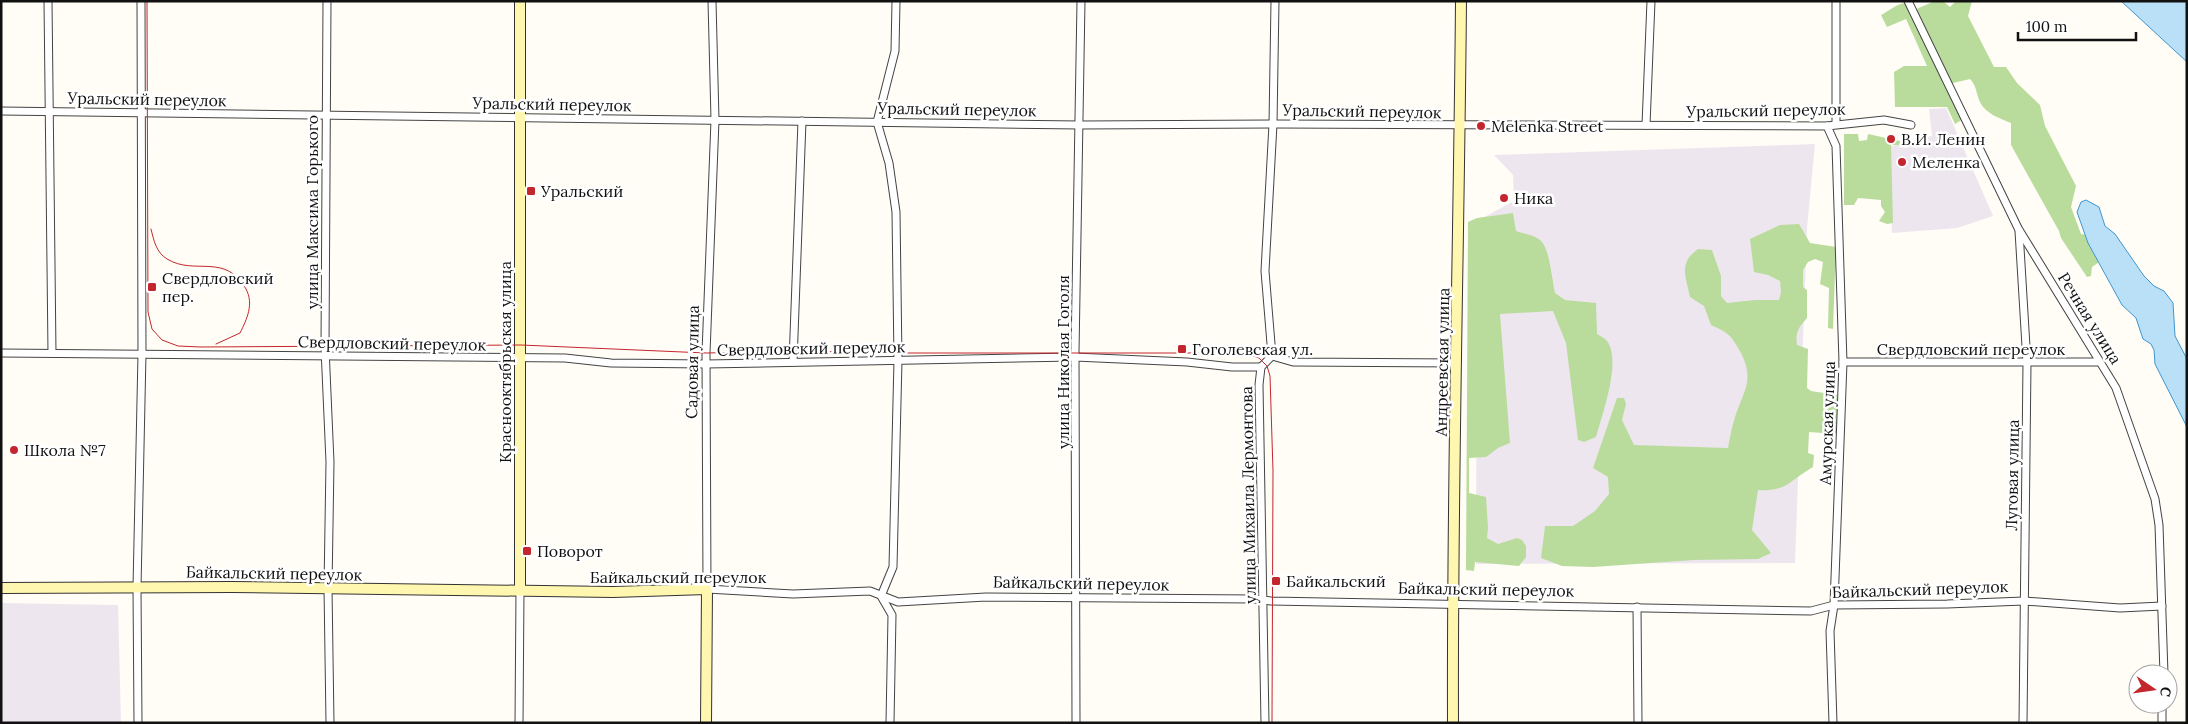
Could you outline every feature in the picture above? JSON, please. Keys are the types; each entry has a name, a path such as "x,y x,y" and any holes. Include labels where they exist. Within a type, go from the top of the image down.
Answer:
{"main road":[{"name":"Краснооктябрьская улица","path":"520,1 520,590"},
{"name":"Андреевская улица","path":"1453,723 1452,605 1461,1"},
{"name":"Байкальский переулок","path":"1,588 328,588 613,592 707,589"},
{"name":"Садовая улица","path":"706,723 707,589"}],"street":[{"path":"48,1 52,353"},
{"path":"138,723 137,588 142,354 141,1"},
{"name":"улица Максима Горького","path":"327,1 326,356 330,462 328,588 330,723"},
{"name":"Садовая улица","path":"707,589 706,364 715,120 712,1"},
{"path":"890,723 892,615 881,596 893,567 898,360 896,212 889,162 878,122 895,50 896,1"},
{"name":"улица Николая Гоголя","path":"1076,723 1075,357 1081,1"},
{"path":"1275,1 1273,124 1265,271 1272,356 1293,362 1457,363"},
{"path":"1646,126 1651,1"},
{"path":"1836,1 1836,124"},
{"name":"Речная улица","path":"1908,1 2018,228 2116,388 2155,499 2158,525 2164,664"},
{"name":"Уральский переулок","path":"1,111 1080,125 1827,126 1884,120 1911,125"},
{"path":"793,362 802,121"},
{"name":"Амурская улица","path":"1827,126 1836,146 1843,362 1834,605 1830,631 1832,723"},
{"name":"Луговая улица","path":"2018,228 2028,363 2024,723"},
{"name":"Свердловский переулок","path":"1,353 565,358 612,363 706,364 1075,357 1187,362 1232,368 1262,367"},
{"name":"улица Михаила Лермонтова","path":"1265,723 1259,385 1262,367 1272,356"},
{"name":"Свердловский переулок","path":"1843,362 2099,362"},
{"name":"Байкальский переулок","path":"707,589 793,594 870,591 898,602 986,597 1254,599 1263,601 1359,601 1452,605 1811,611 1834,605 2024,601 2120,608 2162,606"},
{"name":"Краснооктябрьская улица","path":"519,723 520,590"},
{"path":"1637,607 1638,723"}],"shaded area":[{"name":"Меленка","path":"1946,108 1993,216 1957,228 1892,233 1888,147 1932,136 1929,109"},
{"path":"1815,144 1807,228 1795,563 1476,564 1477,221 1514,201 1513,175 1494,155"},
{"path":"1,603 118,605 121,723 1,723"}],"green space":[{"path":"1935,1 1943,1 1950,7 1956,1 1972,1 1968,16 1994,67 2006,67 2017,83 2040,105 2045,126 2076,186 2071,207 2081,234 2101,237 2105,258 2092,267 2091,276 2087,277 2061,238 2059,231 2011,145 2011,123 1986,110 1980,102 1970,79 1949,84 1914,10"},
{"path":"1905,3 1963,119 1955,124 1947,107 1895,107 1894,72 1904,66 1927,66 1906,19 1887,27 1881,15"},
{"path":"1844,134 1858,134 1859,141 1867,140 1868,134 1900,141 1900,145 1891,145 1893,223 1887,224 1879,221 1885,212 1881,206 1881,200 1858,198 1854,205 1844,205"},
{"path":"1513,213 1516,231 1537,238 1545,247 1555,293 1565,300 1596,303 1597,334 1606,340 1611,350 1612,374 1596,437 1584,442 1578,440 1566,343 1553,311 1500,314 1510,443 1498,448 1486,457 1469,458 1469,493 1486,497 1487,538 1498,544 1517,538 1522,540 1526,546 1526,557 1519,566 1475,562 1474,571 1466,570 1468,222 1477,218"},
{"path":"1799,224 1810,243 1836,247 1833,329 1828,328 1829,288 1820,284 1823,262 1815,259 1808,262 1803,270 1803,287 1807,290 1807,318 1798,330 1797,345 1808,349 1807,388 1811,391 1837,395 1837,434 1809,432 1808,453 1814,455 1813,467 1782,487 1758,490 1752,530 1771,553 1758,559 1694,560 1593,567 1562,566 1541,558 1545,526 1573,526 1595,511 1609,494 1608,477 1593,468 1617,398 1624,398 1626,404 1622,420 1634,445 1728,448 1733,422 1747,384 1747,370 1741,353 1732,338 1711,325 1704,306 1690,297 1685,271 1686,265 1692,254 1698,249 1712,250 1721,276 1721,296 1727,303 1779,300 1781,292 1780,281 1768,275 1754,272 1750,239 1780,225"}],"water":[{"path":"2121,1 2187,1 2187,62"},
{"path":"2086,200 2099,207 2105,226 2115,234 2144,276 2154,286 2164,291 2173,303 2175,336 2187,359 2187,427 2155,364 2154,350 2151,344 2143,339 2136,318 2122,305 2088,243 2077,212 2081,202"}],"tram line":[{"path":"147,1 148,312 152,329 162,340 178,346 521,345 706,353 793,351 898,353 1229,353 1248,354 1259,358 1267,366 1270,376 1273,471 1272,723"},
{"path":"151,229 158,250 167,259 188,266 209,266 229,271 238,278 246,289 249,306 247,317 240,333 216,344"}],"place":[{"name":"Melenka Street","path":"1481,126"},
{"name":"В.И. Ленин","path":"1891,139"},
{"name":"Меленка","path":"1902,162"},
{"name":"Уральский","path":"531,191"},
{"name":"Ника","path":"1504,198"},
{"name":"Свердловский пер.","path":"152,287"},
{"name":"Гоголевская ул.","path":"1182,349"},
{"name":"Школа №7","path":"14,450"},
{"name":"Поворот","path":"527,551"},
{"name":"Байкальский","path":"1276,581"}]}
